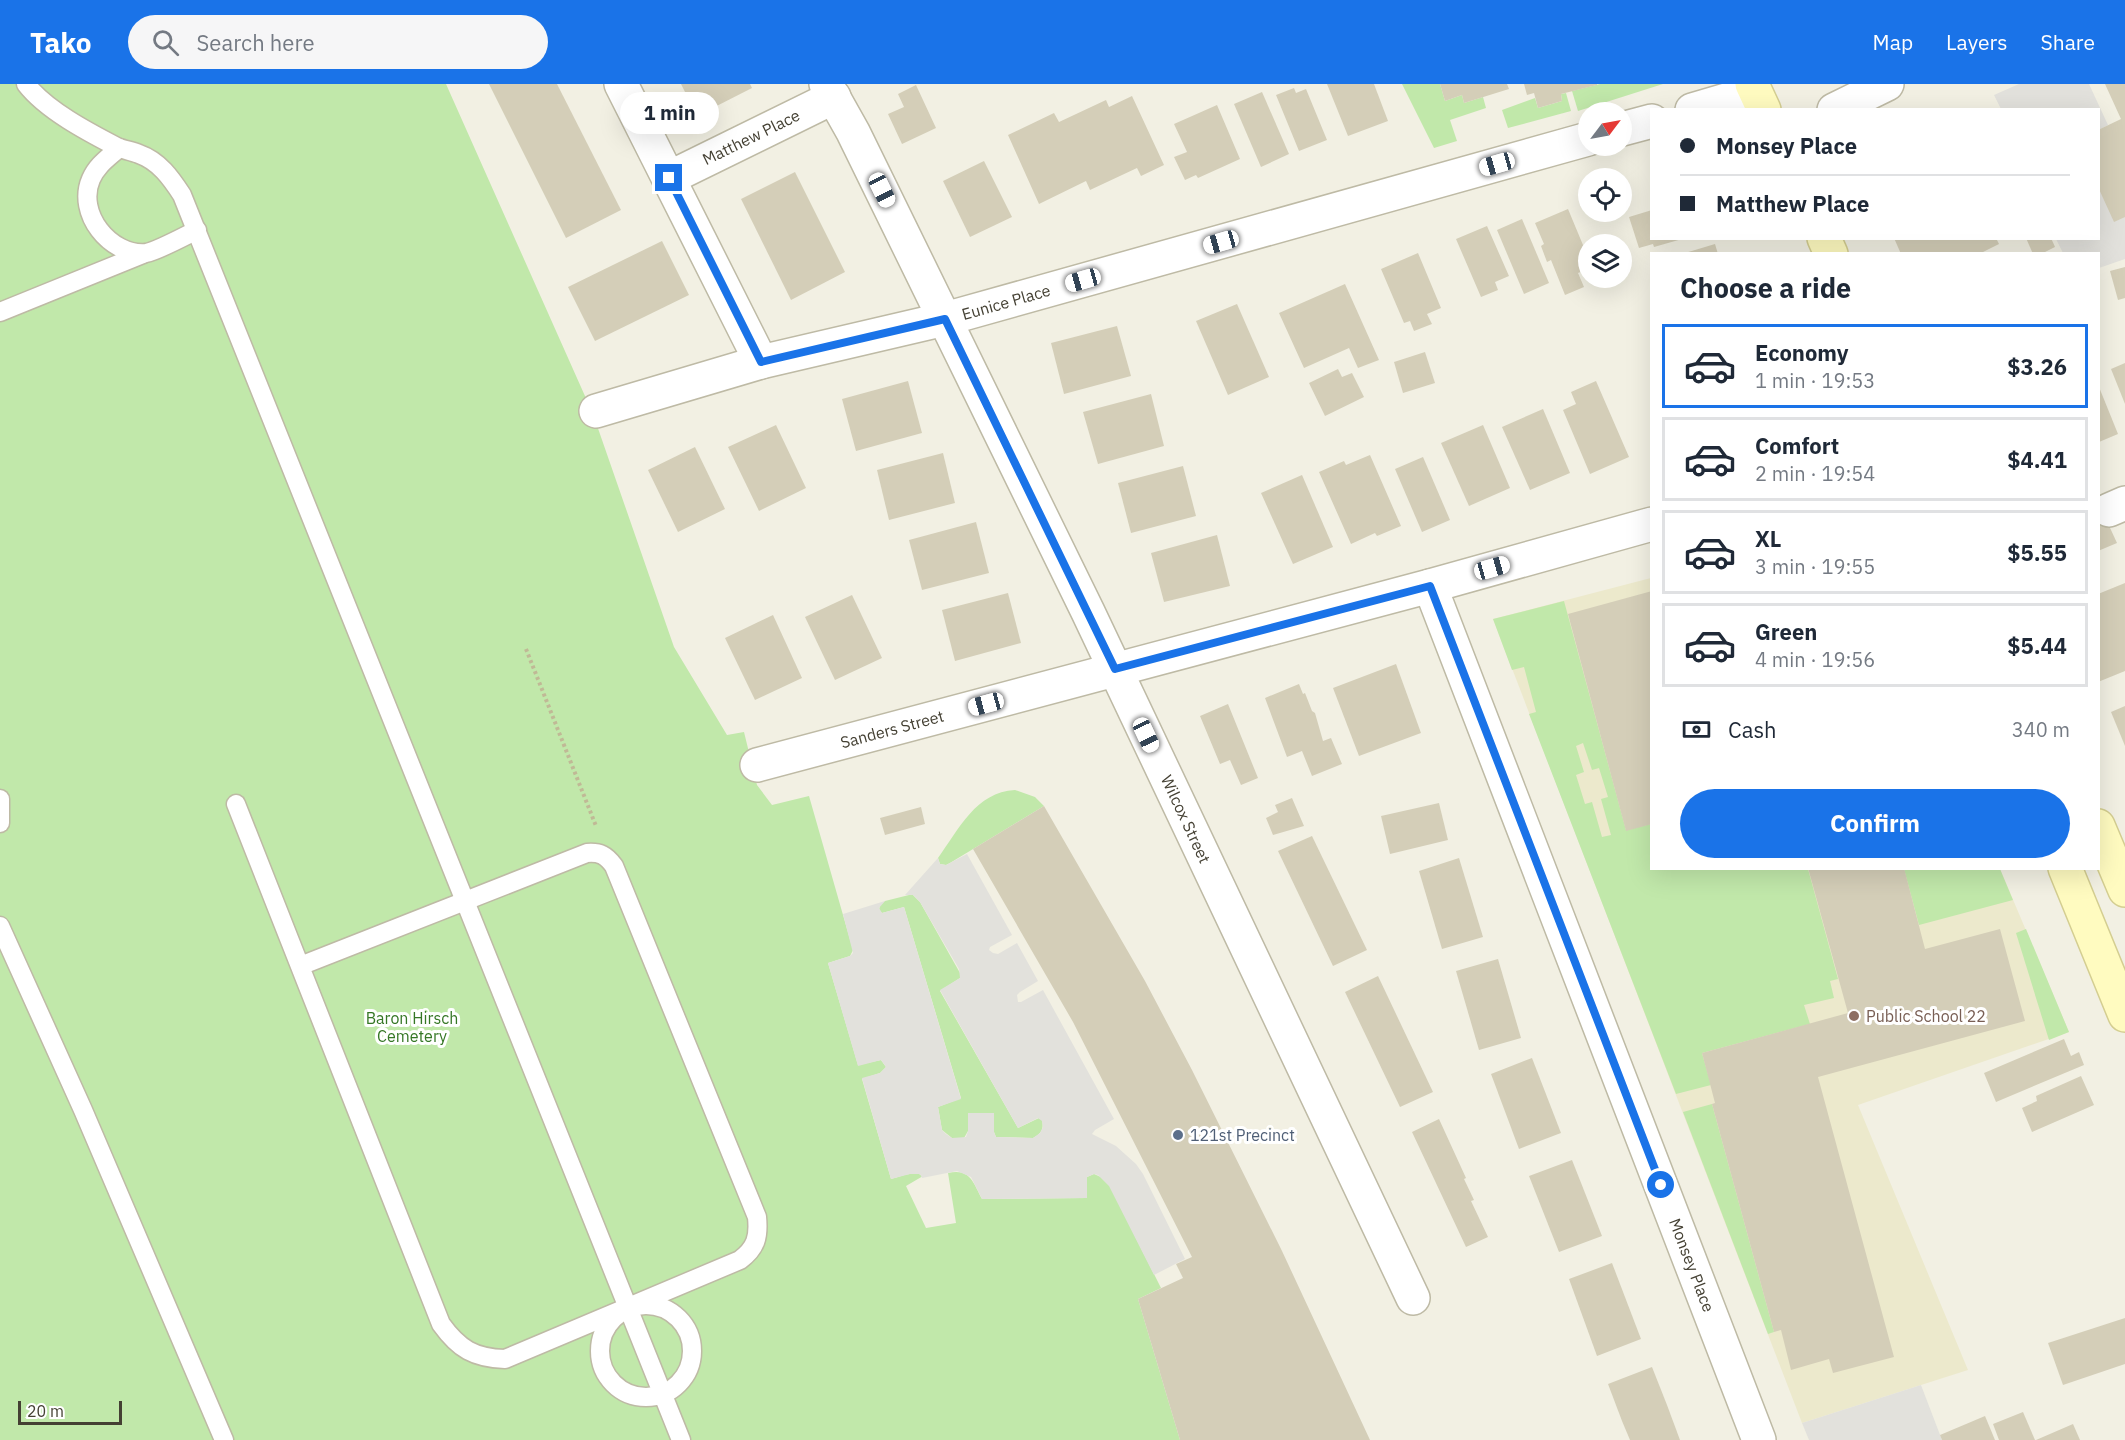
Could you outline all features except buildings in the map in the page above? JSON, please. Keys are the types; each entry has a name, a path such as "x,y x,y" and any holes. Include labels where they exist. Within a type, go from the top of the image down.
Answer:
{"main road":[{"path":"2100,831 2125,890"},
{"path":"2066,870 2125,1015"}],"street":[{"path":"621,84 761,362"},
{"path":"1838,108 1887,84"},
{"name":"Matthew Place","path":"669,178 830,91"},
{"name":"Wilcox Street","path":"830,91 853,132 1115,669 1413,1298"},
{"path":"1699,108 1757,94"},
{"path":"1632,126 1650,122"},
{"name":"Eunice Place","path":"596,411 761,362 945,319 1578,142"},
{"name":"Sanders Street","path":"758,765 1430,586 1650,525"},
{"name":"Monsey Place","path":"1430,586 1759,1440"}],"lane":[{"path":"26,84 32,92 63,116 119,148 141,155 162,168 182,195 681,1440"},
{"path":"119,148 96,169 89,182 90,211 101,231 116,245 127,251 147,253"},
{"path":"0,312 147,253 197,230"},
{"path":"0,799 0,823"},
{"path":"236,804 441,1324 452,1340 470,1353 486,1359 505,1359 740,1260 757,1243 759,1231 757,1217 614,866 608,857 599,852 587,853 300,966"},
{"path":"0,926 83,1110 224,1440"},
{"path":"650,1305 671,1311 689,1334 693,1347 691,1362 685,1376 676,1387 664,1394 649,1397 635,1396 622,1390 611,1381 604,1368 600,1354 601,1340 612,1321 629,1308 650,1305"}],"path":[{"path":"526,649 608,857"}],"shaded area":[{"path":"2019,84 2089,84 2108,125 2100,129 2100,108 2000,108 1994,95"},
{"path":"2100,188 2125,217 2125,259 2100,268 2100,252 2062,252 2056,240 2100,240"},
{"name":"Public School 22","path":"1650,578 1650,870 2000,870 2069,1032 1858,1105 1968,1370 1802,1423 1493,619"},
{"path":"967,854 1012,935 990,947 989,950 998,954 1017,943 1038,981 1017,995 1018,1002 1043,990 1114,1119 1092,1134 1116,1146 1136,1164 1185,1259 1154,1275 1109,1186 1098,1175 1087,1177 1087,1198 982,1199 971,1177 957,1171 922,1178 920,1174 910,1174 891,1179 862,1078 880,1073 886,1067 881,1060 858,1066 828,963 853,953 843,914 885,901 879,908 882,913 904,907 961,1099 938,1107 942,1130 952,1138 966,1137 968,1113 994,1113 996,1137 1033,1138 1040,1133 1043,1127 1042,1121 1038,1118 1018,1128 940,990 960,978 959,969 920,902 913,895 905,895 938,858 940,864 946,865"},
{"path":"1921,1385 1942,1440 1809,1440 1802,1423"}],"green space":[{"name":"Baron Hirsch Cemetery","path":"0,84 446,84 593,414 674,647 727,735 744,732 757,785 772,805 809,796 853,950 850,956 828,963 858,1065 881,1060 886,1067 880,1073 862,1079 891,1179 911,1174 923,1176 906,1186 926,1228 956,1223 948,1173 961,1173 970,1178 982,1199 1087,1198 1087,1177 1094,1174 1103,1178 1110,1186 1161,1288 1138,1299 1180,1440 0,1440"},
{"path":"1402,84 1440,84 1445,101 1462,95 1464,103 1483,97 1486,108 1450,120 1457,141 1434,148"},
{"path":"1600,84 1663,84 1606,102 1578,102 1578,111 1572,91"},
{"path":"1566,93 1571,111 1508,128 1502,110 1535,98 1538,108 1562,101 1561,94"},
{"path":"1564,601 1626,830 1650,824 1650,870 1808,870 1838,979 1830,981 1834,998 1804,1005 1810,1024 1702,1053 1711,1085 1676,1094 1529,714 1536,712 1524,667 1512,670 1493,619","holes":["1583,743 1592,770 1599,768 1608,797 1601,799 1611,835 1602,837 1592,802 1585,804 1576,775 1584,772 1576,746"]},
{"path":"1015,790 1035,797 1044,806 950,863 940,864 938,858 961,824 979,805 989,797 1001,792"},
{"path":"1904,870 2000,870 2013,900 1919,925"},
{"path":"913,895 920,902 960,973 960,978 940,991 1018,1128 1039,1118 1042,1120 1041,1131 1033,1138 996,1137 993,1113 968,1113 968,1131 964,1138 952,1138 942,1130 938,1107 961,1098 904,907 882,913 879,910 880,905 885,901"},
{"path":"2026,929 2069,1032 2049,1040 2016,933"},
{"path":"1712,1104 1774,1332 1768,1334 1683,1112"}],"place":[{"name":"Public School 22","path":"1854,1016"},
{"name":"121st Precinct","path":"1178,1135"}],"route":[{"path":"669,178 761,362 945,319 1115,669 1430,586 1661,1185"}]}
